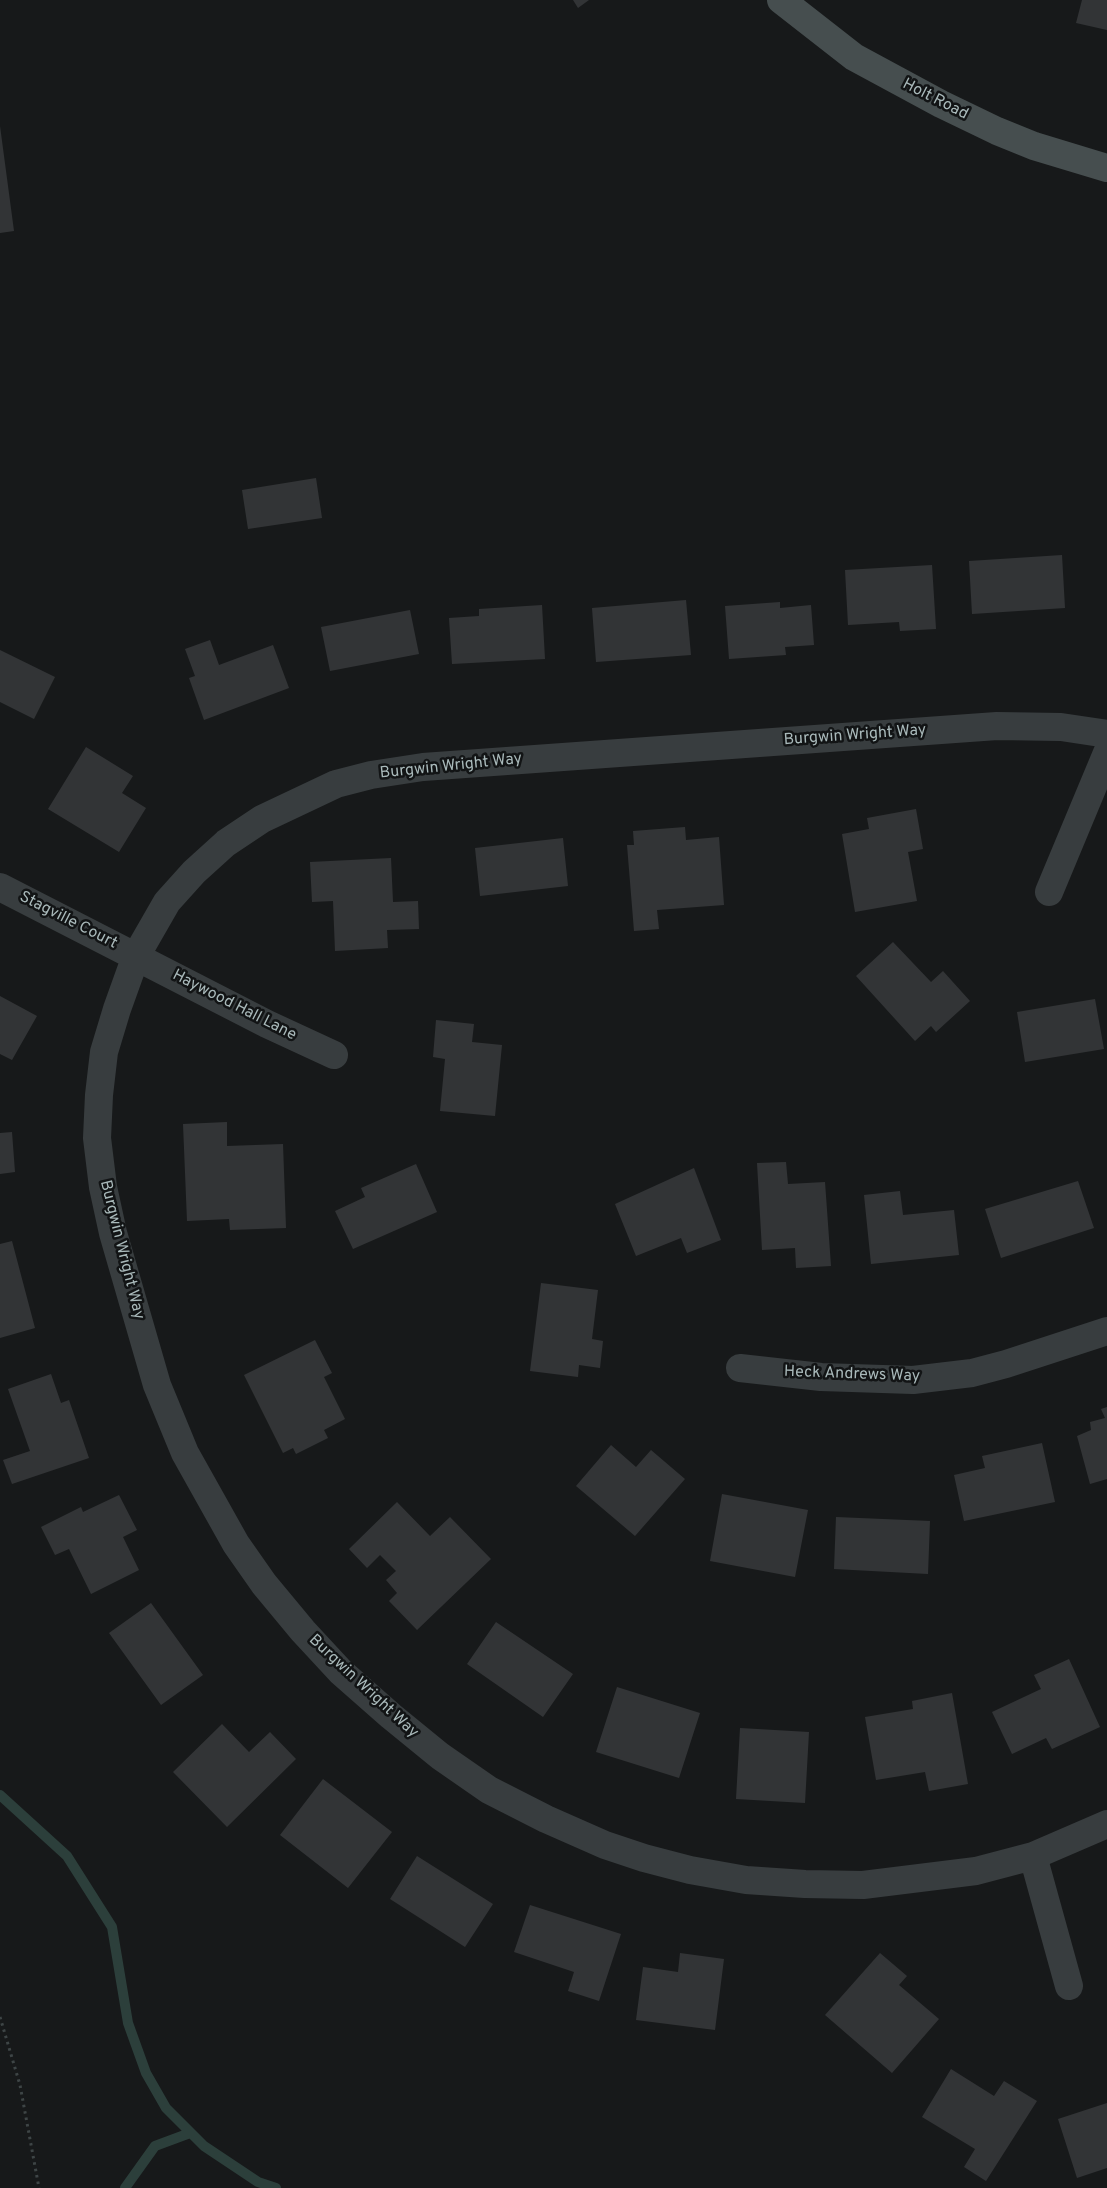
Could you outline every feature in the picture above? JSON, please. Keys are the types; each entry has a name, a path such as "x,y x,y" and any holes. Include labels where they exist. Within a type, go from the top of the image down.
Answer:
{"street":[{"name":"Holt Road","path":"781,0 854,57 941,104 997,131 1034,146 1107,168"},
{"name":"Burgwin Wright Way","path":"1107,734 1061,727 997,726 423,767 371,775 336,784 262,819 226,843 194,872 167,902 136,956 116,1009 104,1052 97,1138 103,1187 113,1233 157,1385 185,1454 236,1544 264,1584 303,1632 342,1672 433,1750 489,1790 546,1819 605,1845 644,1858 690,1870 746,1880 805,1884 863,1885 976,1871 1033,1856 1107,1824"},
{"path":"1049,892 1107,753"},
{"name":"Stagville Court","path":"0,887 136,956"},
{"name":"Haywood Hall Lane","path":"136,956 267,1024 334,1055"},
{"name":"Heck Andrews Way","path":"740,1368 820,1377 913,1380 980,1371 1107,1331"},
{"path":"1033,1856 1070,1986"}],"path":[{"path":"0,2017 20,2085 39,2188"}],"building":[{"path":"573,0 589,0 578,8"},
{"path":"1082,0 1107,0 1107,30 1076,23"},
{"path":"0,126 14,231 0,233"},
{"path":"316,478 322,518 248,529 242,490"},
{"path":"1062,555 1065,608 972,614 969,561"},
{"path":"932,565 936,629 900,631 899,622 848,625 845,570"},
{"path":"686,600 691,655 596,662 592,608"},
{"path":"780,602 780,608 811,605 814,645 785,647 786,655 729,659 725,606"},
{"path":"542,605 545,659 452,664 449,618 479,616 479,609"},
{"path":"410,610 419,654 330,671 321,627"},
{"path":"210,640 219,665 273,645 289,688 204,720 189,678 195,676 185,649"},
{"path":"0,650 55,677 34,719 0,702"},
{"path":"86,747 133,776 122,793 146,808 119,852 48,809"},
{"path":"916,809 923,849 908,852 917,901 855,912 842,834 869,829 867,818"},
{"path":"685,827 686,840 719,837 724,905 657,910 659,929 634,931 627,845 634,845 633,831"},
{"path":"563,838 568,886 480,896 475,848"},
{"path":"391,858 393,902 418,901 419,929 387,930 388,948 335,951 333,901 312,902 310,862"},
{"path":"893,942 931,982 943,971 970,1001 936,1032 931,1026 915,1041 856,976"},
{"path":"0,996 37,1016 12,1060 0,1054"},
{"path":"1095,999 1104,1049 1025,1062 1017,1012"},
{"path":"436,1020 474,1024 472,1042 502,1045 495,1116 440,1111 445,1059 433,1057"},
{"path":"227,1122 227,1146 283,1144 286,1228 230,1230 229,1219 187,1221 183,1124"},
{"path":"12,1132 15,1172 0,1174 0,1133"},
{"path":"786,1162 788,1184 825,1182 831,1266 796,1268 795,1248 762,1250 757,1163"},
{"path":"416,1164 437,1212 353,1249 335,1211 365,1197 361,1188"},
{"path":"694,1168 721,1240 687,1253 681,1238 636,1256 615,1204"},
{"path":"1078,1181 1094,1228 1001,1258 985,1209"},
{"path":"900,1191 903,1215 954,1210 959,1255 871,1264 864,1195"},
{"path":"12,1241 35,1328 0,1338 0,1244"},
{"path":"541,1283 598,1290 592,1339 603,1341 600,1368 579,1365 578,1377 530,1371"},
{"path":"315,1340 332,1373 324,1377 345,1419 324,1430 328,1438 296,1454 293,1448 283,1453 244,1375"},
{"path":"51,1374 61,1403 69,1400 89,1458 12,1484 3,1460 30,1451 8,1389"},
{"path":"1107,1407 1107,1479 1090,1484 1077,1436 1091,1430 1090,1422 1105,1418 1101,1409"},
{"path":"1042,1443 1055,1502 964,1521 954,1475 985,1468 982,1456"},
{"path":"611,1445 636,1467 651,1450 685,1479 635,1536 576,1486"},
{"path":"722,1494 808,1510 795,1577 710,1561"},
{"path":"119,1495 137,1530 123,1537 139,1570 91,1594 69,1549 55,1555 41,1527 81,1507 83,1512"},
{"path":"397,1502 430,1536 450,1517 491,1559 417,1630 389,1601 397,1593 386,1580 396,1571 380,1555 367,1568 349,1549"},
{"path":"836,1517 930,1521 928,1574 834,1569"},
{"path":"151,1603 203,1675 161,1705 109,1633"},
{"path":"496,1622 573,1674 543,1717 467,1664"},
{"path":"1069,1659 1100,1727 1052,1749 1046,1738 1012,1754 992,1712 1041,1689 1034,1675"},
{"path":"617,1687 700,1713 679,1778 596,1752"},
{"path":"952,1693 968,1784 929,1791 925,1772 876,1780 865,1717 913,1709 912,1701"},
{"path":"222,1724 249,1752 270,1732 296,1759 227,1827 173,1772"},
{"path":"740,1728 809,1732 805,1803 736,1799"},
{"path":"323,1779 392,1832 348,1888 280,1835"},
{"path":"417,1856 493,1904 465,1947 390,1899"},
{"path":"530,1905 621,1934 599,2001 568,1991 574,1972 514,1952"},
{"path":"680,1953 724,1959 715,2030 636,2020 643,1967 678,1972"},
{"path":"880,1953 907,1976 899,1985 939,2019 892,2073 825,2015"},
{"path":"951,2069 994,2096 1004,2081 1037,2101 986,2181 964,2167 975,2149 922,2117"},
{"path":"1107,2103 1107,2168 1077,2178 1058,2119"}],"waterway":[{"path":"0,1795 67,1856 112,1927 128,2023 146,2073 166,2108 204,2146 258,2182 276,2188"},
{"path":"125,2188 155,2146 190,2133"}]}
